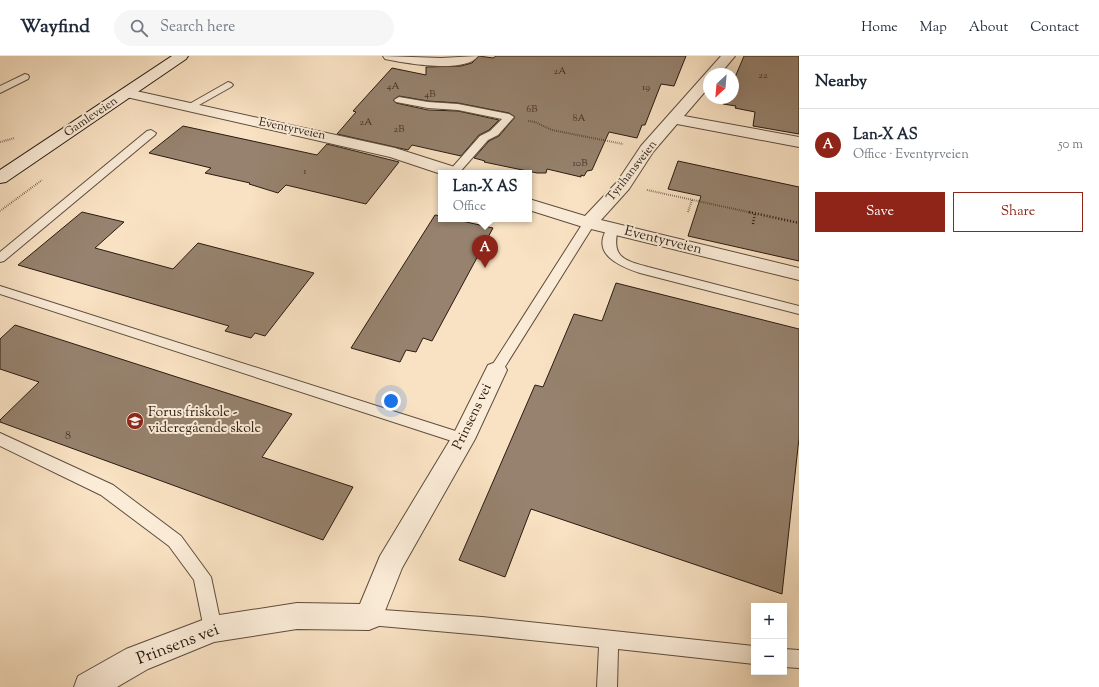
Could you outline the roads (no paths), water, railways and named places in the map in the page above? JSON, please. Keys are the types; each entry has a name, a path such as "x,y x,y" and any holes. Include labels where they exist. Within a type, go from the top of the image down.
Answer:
{"street":[{"name":"Gamleveien","path":"0,178 182,56"},
{"path":"390,56 434,62 453,62 471,56"},
{"path":"708,56 726,57"},
{"path":"717,68 726,57"},
{"name":"Tyrihansveien","path":"589,223 623,184 647,149 703,85"},
{"name":"Eventyrveien","path":"126,93 395,153 445,170"},
{"path":"674,119 799,142"},
{"name":"Eventyrveien","path":"532,205 612,229 799,274"},
{"name":"Prinsens vei","path":"89,687 137,659 213,629 297,616 368,617 390,564 463,438 496,370"}],"lane":[{"path":"0,90 25,78"},
{"path":"189,107 228,84"},
{"path":"399,100 508,117 494,133 484,138 457,170"},
{"path":"0,258 151,134"},
{"name":"Prinsens vei","path":"496,370 589,223"},
{"path":"612,229 609,245 613,256 625,264 799,310"},
{"path":"0,290 463,438"},
{"path":"0,439 107,490 176,541 202,577 213,629"},
{"name":"Prinsens vei","path":"368,617 482,626 751,654"},
{"path":"607,687 609,639"},
{"path":"787,658 799,659"}],"place":[{"name":"Lan-X AS","path":"485,268"},
{"name":"Forus friskole - videregående skole","path":"135,421"}]}
